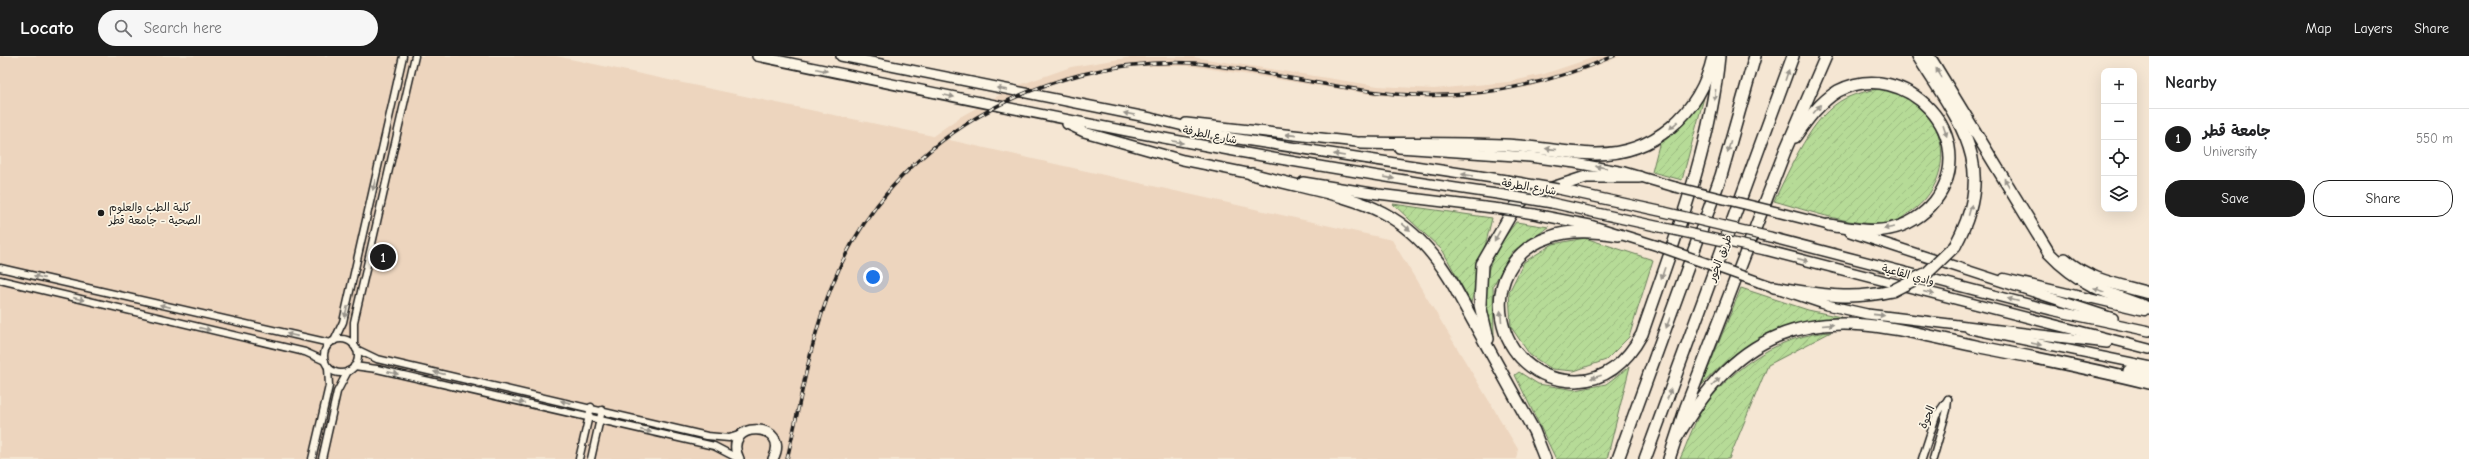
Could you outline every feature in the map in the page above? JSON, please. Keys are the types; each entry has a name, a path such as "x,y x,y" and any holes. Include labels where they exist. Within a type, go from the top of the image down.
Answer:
{"highway":[{"path":"1361,143 1504,145 1593,154 1628,150 1660,136 1683,117 1700,92 1713,56"},
{"path":"1619,234 1592,232 1550,236 1534,244 1520,255 1509,269 1502,286 1500,304 1501,322 1507,339 1514,350 1530,367 1546,376 1564,381 1584,381 1602,375 1619,365 1632,351 1642,334 1693,184 1714,101 1718,56"},
{"path":"1618,459 1721,176 1755,56"},
{"name":"طريق الخور","path":"1645,459 1793,56"},
{"path":"1669,459 1686,407 1785,151 1826,56"},
{"path":"1774,287 1833,297 1853,298 1892,292 1927,273 1955,246 1965,228 1972,208 1974,166 1970,146 1962,126 1918,56"},
{"path":"1928,56 2042,242 2062,267 2094,288 2149,308"},
{"path":"1785,151 1821,104 1838,90 1859,82 1883,81 1907,88 1927,102 1942,122 1950,145 1950,170 1943,191 1929,209 1911,222 1890,229 1867,230 1829,225"},
{"path":"1252,174 1362,201 1390,216 1419,238 1441,264 1534,430 1545,459"},
{"path":"1501,371 1482,319 1480,305 1480,280 1482,264 1516,207 1528,196 1586,178 1639,177"},
{"path":"2020,204 2051,246 2076,268 2099,280 2149,293"},
{"path":"1677,437 1697,404 1728,369 1751,350 1778,336 1808,327 1835,324 1889,328 2149,382"},
{"path":"2096,370 2114,369 2149,374"}],"main road":[{"name":"شارع الطرفة","path":"756,56 1057,118 1306,165 1552,203 1660,227"},
{"name":"شارع الطرفة","path":"844,56 1151,118 1244,141 1506,180 1558,189 1664,212"},
{"path":"1057,118 1084,132 1117,142 1183,160 1252,174 1378,194 1501,209 1590,225 1658,246 1759,282 1847,310 2147,348"},
{"path":"1151,118 1435,151 1530,157 1612,169 1675,187 1829,225 1959,266 2148,331"},
{"name":"وادي القاعية","path":"1664,212 1770,237 2051,310 2148,331"},
{"name":"وادي القاعية","path":"1660,227 1766,250 2147,348"},
{"path":"739,459 736,445 743,433 757,428 770,434 776,447 773,459"}],"street":[{"path":"312,459 329,386 327,364 324,352 332,342 343,322 403,56"},
{"path":"322,459 338,389 348,371 354,366 358,356 355,347 354,322 415,56"},
{"path":"399,76 410,80"},
{"path":"390,112 402,115"},
{"path":"385,134 397,137"},
{"path":"1959,266 2047,290 2149,312"},
{"path":"0,268 332,342 344,340 377,359 591,407 699,434 729,438 743,433"},
{"path":"0,280 305,352 327,364 337,372 348,371"},
{"path":"96,303 95,298 101,291"},
{"path":"1957,325 1980,332 2149,366"},
{"path":"354,366 372,368 718,448 739,459"},
{"name":"الحوة","path":"1922,459 1936,416 1948,398 1945,419 1933,459"},
{"path":"580,459 591,407"},
{"path":"591,459 602,410"},
{"path":"1936,416 1945,419"},
{"path":"697,443 699,434"}],"shaded area":[{"path":"0,56 556,56 933,136 960,117 1014,87 1071,67 1132,57 1193,57 1378,86 1434,89 1508,82 1544,74 1598,56 1620,56 1583,71 1528,87 1472,96 1434,98 1377,95 1192,66 1132,66 1074,75 1045,84 991,108 945,139 1392,240 1518,449 1516,459 0,459"}],"green space":[{"path":"1881,88 1913,101 1928,115 1936,128 1942,155 1940,168 1936,181 1920,204 1897,221 1880,224 1834,218 1774,201 1803,144 1812,129 1823,116 1846,98 1859,93"},
{"path":"1706,90 1682,180 1652,172 1660,141"},
{"path":"1393,204 1492,218 1471,303 1443,251"},
{"path":"1516,222 1549,227 1512,252 1493,286 1494,337 1486,303 1487,276 1497,251"},
{"path":"1585,238 1653,260 1629,337 1606,360 1574,371 1552,369 1530,355 1511,327 1509,292 1524,262 1553,244"},
{"path":"1741,288 1808,310 1841,317 1799,324 1780,329 1764,336 1732,357 1701,386"},
{"path":"1831,332 1768,365 1729,459 1680,459 1695,423 1707,403 1732,376 1746,364 1762,354 1795,339 1813,334"},
{"path":"1630,366 1607,459 1556,459 1515,375 1519,372 1538,384 1576,390 1606,384"}],"railway":[{"path":"787,459 818,326 833,283 858,232 892,188 931,149 977,117 1027,92 1081,74 1137,65 1194,63 1370,91 1395,94 1451,95 1479,93 1534,83 1614,56"}],"place":[{"name":"كلية الطب والعلوم الصحية - جامعة قطر","path":"101,213"},
{"name":"جامعة قطر","path":"383,257"}]}
